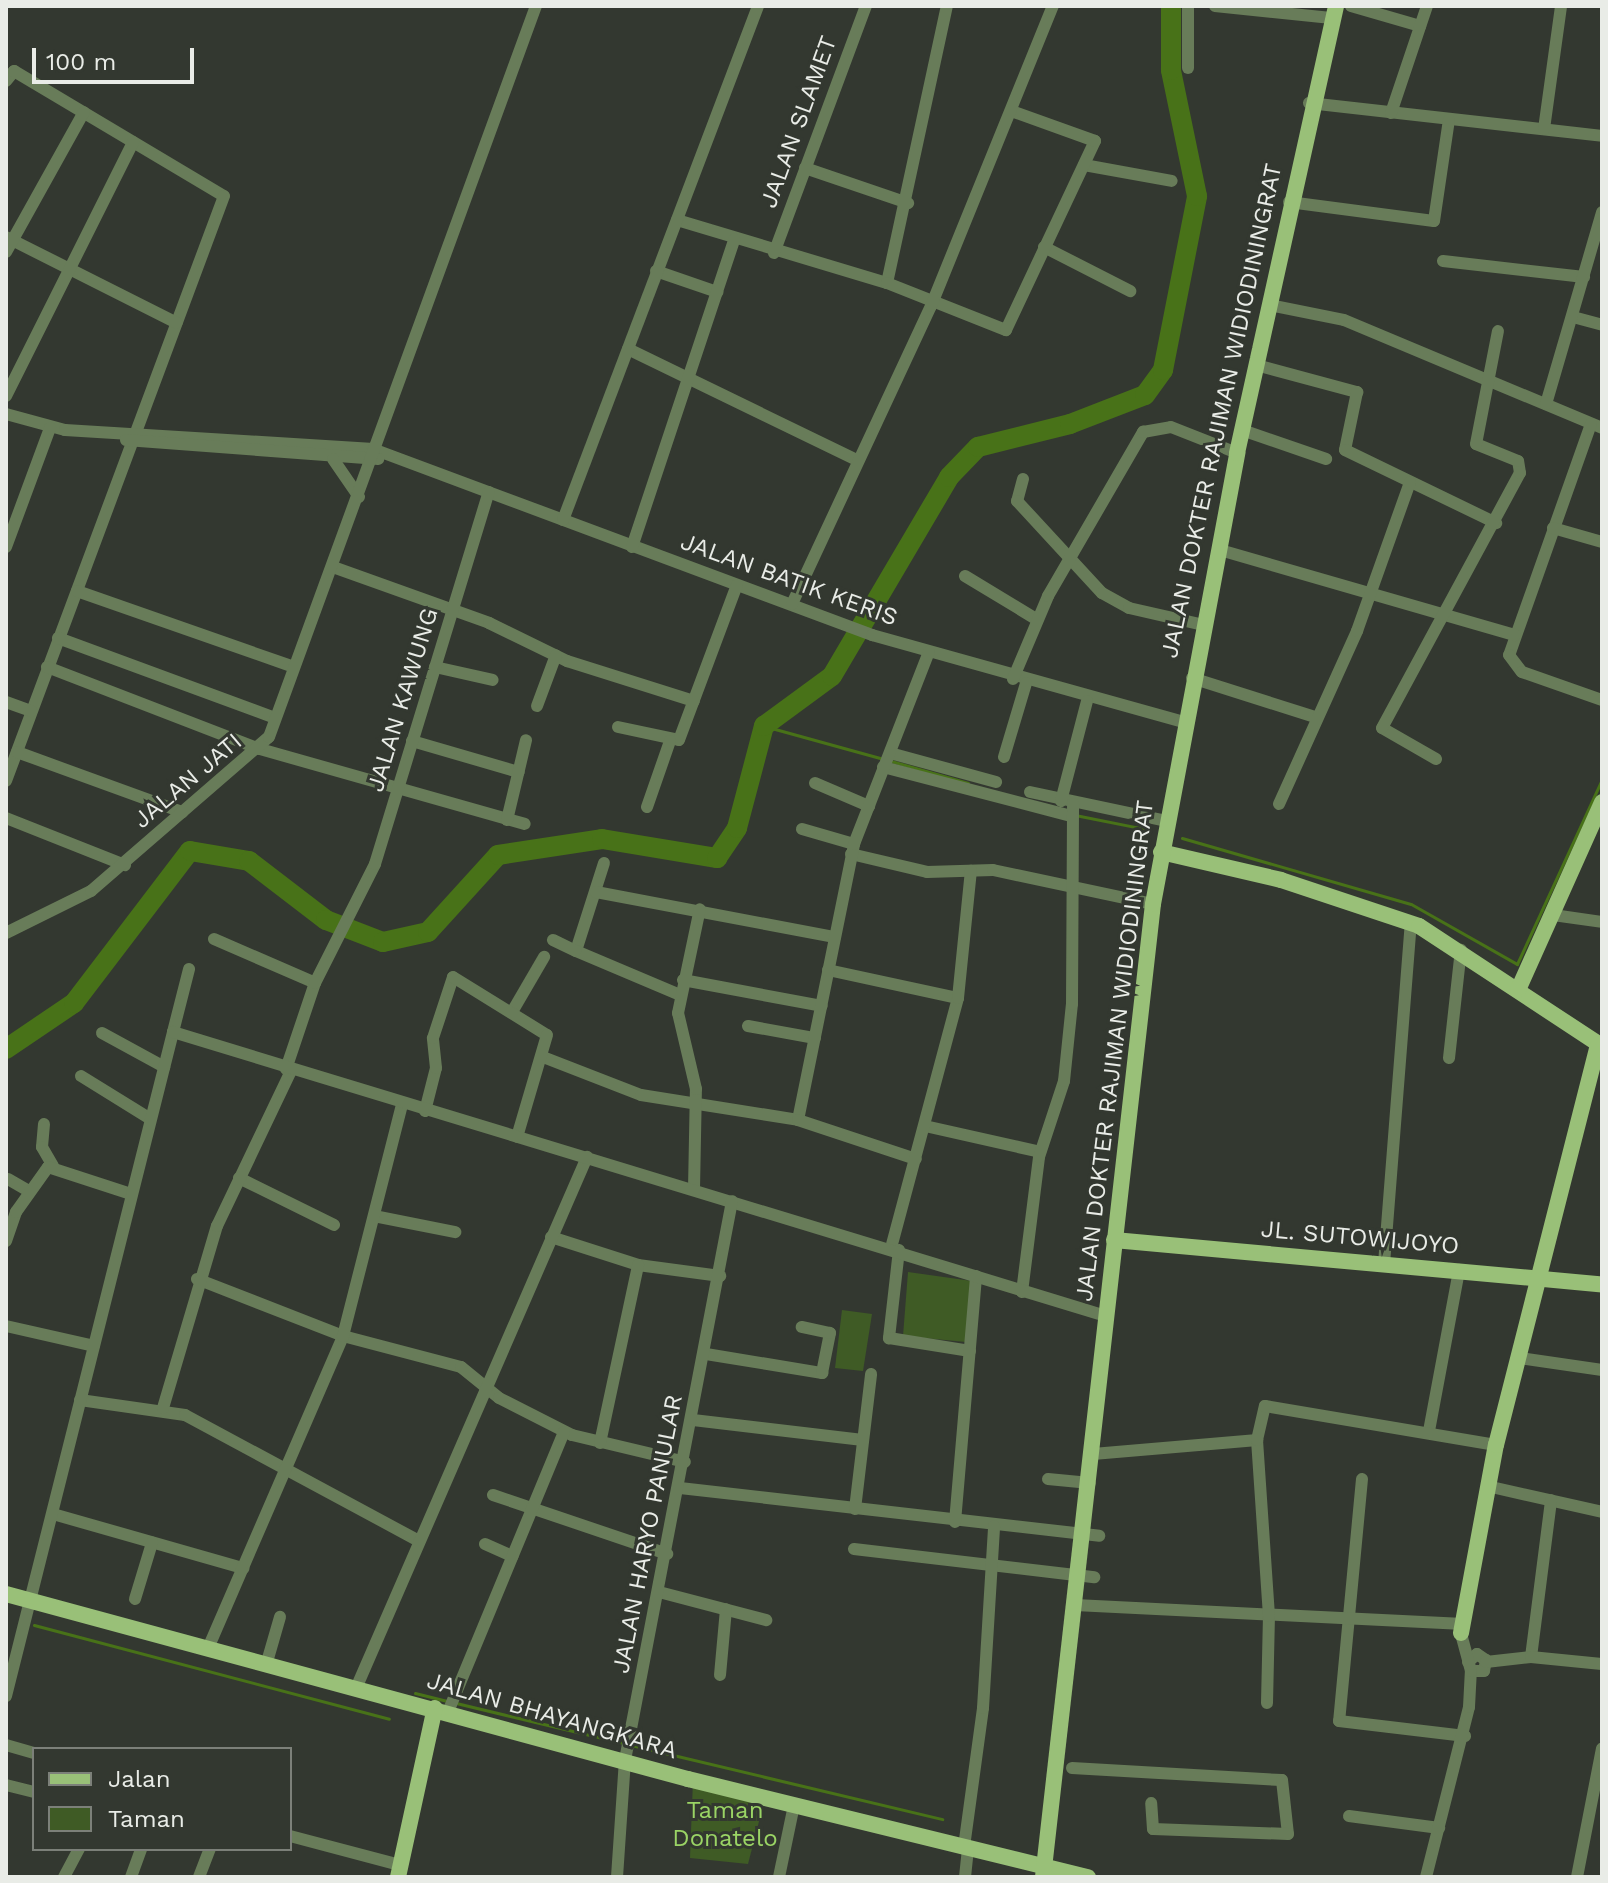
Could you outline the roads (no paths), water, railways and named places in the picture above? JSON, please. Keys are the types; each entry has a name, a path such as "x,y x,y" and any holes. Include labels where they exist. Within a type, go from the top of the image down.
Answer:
{"main road":[{"name":"JALAN DOKTER RAJIMAN WIDIODININGRAT","path":"1044,1872 1075,1605 1086,1577 1091,1535 1090,1483 1106,1316 1161,852 1192,678 1309,103 1334,12"},
{"path":"1518,990 1602,802"},
{"path":"1161,852 1411,922 1461,950 1600,1046 1496,1445 1460,1628"},
{"name":"JL. SUTOWIJOYO","path":"1114,1240 1602,1284"},
{"name":"JALAN BHAYANGKARA","path":"6,1594 357,1686 447,1706 794,1805 966,1847 1044,1872 1088,1877"},
{"path":"399,1871 447,1706"}],"street":[{"name":"JALAN JATI","path":"6,933 62,910 125,865 182,812 260,749 333,567 536,6"},
{"path":"563,520 758,6"},
{"name":"JALAN SLAMET","path":"774,253 866,6"},
{"path":"887,283 908,203 947,6"},
{"path":"792,604 931,306 1053,6"},
{"path":"1188,6 1188,68"},
{"path":"1215,6 1334,12"},
{"path":"1351,6 1420,26"},
{"path":"1391,113 1427,6"},
{"path":"1544,129 1561,6"},
{"path":"6,81 14,71 224,196 6,781"},
{"path":"1309,103 1602,136"},
{"path":"677,220 774,253 887,283 931,306 1004,331 1084,165 1093,138 1011,111"},
{"path":"84,112 8,243 177,323"},
{"path":"1289,202 1434,221 1449,120"},
{"path":"6,396 133,142"},
{"path":"1084,165 1172,181"},
{"path":"805,168 908,203"},
{"path":"1546,404 1602,212"},
{"path":"632,547 734,240"},
{"path":"1044,247 1130,291"},
{"path":"1443,261 1602,271"},
{"path":"656,271 717,292"},
{"path":"1269,305 1344,320 1597,426 1553,528 1509,660 1517,670 1602,700"},
{"path":"1573,317 1602,325"},
{"path":"1436,759 1382,728 1448,613 1521,469 1476,444 1498,331"},
{"path":"628,349 690,376 857,460"},
{"path":"1256,365 1357,392 1344,449 1496,523"},
{"path":"6,414 50,428 134,438 210,443 276,441 371,455"},
{"path":"1004,757 1036,619 1143,432 1171,427 1237,453"},
{"path":"6,547 50,428"},
{"path":"1242,430 1326,459"},
{"path":"275,455 276,441"},
{"path":"210,443 275,455 333,459 371,455"},
{"name":"JALAN BATIK KERIS","path":"371,455 489,492 872,635 1087,701 1184,722"},
{"path":"333,459 359,497"},
{"path":"1023,479 1017,501 1069,560 1118,604 1203,625"},
{"path":"1279,804 1370,591 1410,482"},
{"name":"JALAN KAWUNG","path":"163,1408 197,1279 289,1070 315,983 353,918 398,789 489,492"},
{"path":"1553,528 1602,542"},
{"path":"1220,550 1448,613 1515,635"},
{"path":"333,567 453,609 556,655 694,701"},
{"path":"965,576 1036,619"},
{"path":"618,727 670,741 681,738 737,585"},
{"path":"77,591 294,667"},
{"path":"58,638 275,718"},
{"path":"798,1120 853,849 929,652"},
{"path":"537,706 556,655"},
{"path":"47,667 260,749 525,824"},
{"path":"435,667 493,680"},
{"path":"1192,678 1315,717"},
{"path":"1022,1292 1040,1152 1064,1081 1078,946 1070,809 1087,701"},
{"path":"6,702 31,711"},
{"path":"507,820 526,740"},
{"path":"412,741 519,772"},
{"path":"647,807 670,741"},
{"path":"17,752 182,812"},
{"path":"886,761 996,782"},
{"path":"886,761 1070,809 1166,821"},
{"path":"815,783 869,806"},
{"path":"1030,792 1070,809"},
{"path":"6,818 125,865"},
{"path":"802,829 927,872 971,871 1153,904"},
{"path":"576,951 604,863"},
{"path":"970,1351 889,1338 895,1249 958,998 971,871"},
{"path":"596,892 700,909 835,937"},
{"path":"694,1189 696,1106 678,1028 680,995 700,909"},
{"path":"1553,915 1602,922"},
{"path":"1384,1264 1411,922"},
{"path":"214,939 315,983"},
{"path":"553,940 680,995"},
{"path":"1449,1058 1461,950"},
{"path":"512,1012 544,957"},
{"path":"6,1696 94,1346 128,1193 189,969"},
{"path":"828,970 958,998"},
{"path":"425,1111 436,1068 433,1038 452,977 544,1031 543,1057 517,1137"},
{"path":"683,980 822,1006"},
{"path":"748,1026 815,1038"},
{"path":"173,1032 425,1111 895,1249 1022,1292 1106,1316"},
{"path":"102,1033 164,1067"},
{"path":"543,1057 621,1089 696,1106 798,1120 916,1159"},
{"path":"81,1076 149,1118"},
{"path":"209,1646 290,1473 343,1336 402,1104"},
{"path":"44,1124 42,1147 53,1166 128,1193"},
{"path":"925,1126 1040,1152"},
{"path":"357,1686 485,1385 587,1157"},
{"path":"6,1241 29,1191 53,1166"},
{"path":"239,1178 334,1225"},
{"path":"8,1179 29,1191"},
{"name":"JALAN HARYO PANULAR","path":"617,1877 626,1755 706,1354 732,1201"},
{"path":"374,1216 455,1232"},
{"path":"551,1237 638,1265 720,1276"},
{"path":"600,1443 638,1265"},
{"path":"1429,1431 1459,1270"},
{"path":"955,1522 976,1276"},
{"path":"197,1279 343,1336 437,1358 564,1432 685,1462"},
{"path":"6,1326 94,1346"},
{"path":"706,1354 822,1373 830,1333 802,1327"},
{"path":"1520,1358 1602,1370"},
{"path":"855,1509 871,1374"},
{"path":"80,1400 163,1408 419,1541"},
{"path":"1267,1703 1269,1616 1257,1440 1261,1413 1273,1404 1496,1445"},
{"path":"693,1420 863,1440"},
{"path":"447,1706 564,1432"},
{"path":"1093,1454 1257,1440"},
{"path":"1048,1479 1090,1483"},
{"path":"1362,1479 1339,1721 1465,1736"},
{"path":"1487,1486 1602,1512"},
{"path":"680,1488 955,1522 1091,1535"},
{"path":"493,1495 667,1554"},
{"path":"1531,1657 1551,1500"},
{"path":"53,1514 243,1568"},
{"path":"965,1877 985,1689 988,1563 994,1526"},
{"path":"135,1599 152,1543"},
{"path":"485,1544 512,1556"},
{"path":"854,1549 1086,1577"},
{"path":"659,1592 766,1620"},
{"path":"1075,1605 1460,1628 1475,1665 1465,1736 1426,1877"},
{"path":"720,1675 726,1609"},
{"path":"267,1662 280,1617"},
{"path":"1475,1665 1531,1657 1602,1664"},
{"path":"6,1745 32,1752"},
{"path":"1577,1877 1602,1748"},
{"path":"1072,1768 1282,1780 1288,1834 1153,1829 1151,1803"},
{"path":"6,1785 32,1792"},
{"path":"779,1877 794,1805"},
{"path":"1349,1816 1439,1828"},
{"path":"292,1837 399,1871"},
{"path":"64,1877 78,1851"},
{"path":"131,1877 140,1851"},
{"path":"199,1877 209,1851"}],"waterway":[{"path":"6,1049 74,1003 190,851 249,861 326,920 383,942 428,932 498,855 602,839 717,858 737,828 764,726 832,676 949,477 978,447 1070,424 1145,395 1163,370 1197,196 1171,70 1171,6"},
{"path":"764,726 884,759"},
{"path":"891,761 968,783"},
{"path":"1182,838 1411,904 1517,964 1602,779"},
{"path":"1075,815 1150,830"},
{"path":"34,1625 389,1719"},
{"path":"415,1693 448,1701"},
{"path":"456,1703 623,1743"},
{"path":"631,1745 942,1819"}],"park label":[{"name":"Taman Donatelo","path":"725,1825"}]}
